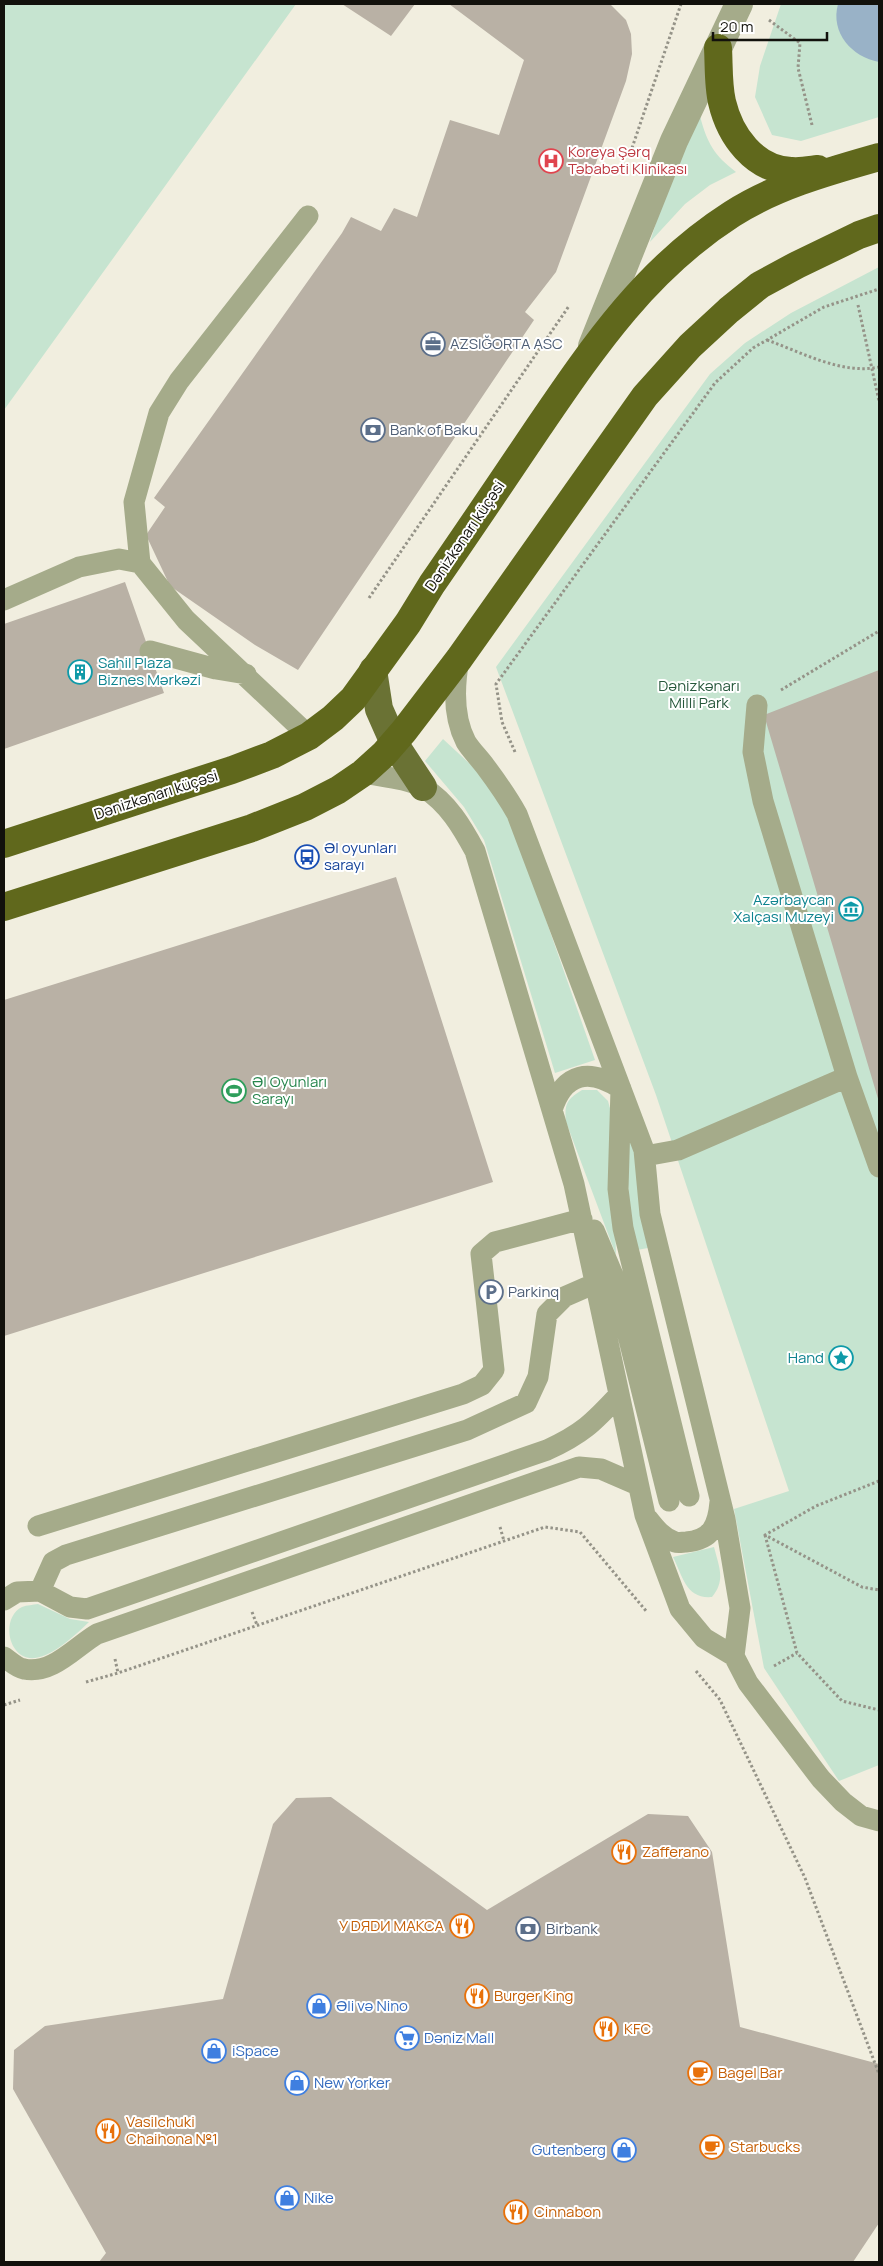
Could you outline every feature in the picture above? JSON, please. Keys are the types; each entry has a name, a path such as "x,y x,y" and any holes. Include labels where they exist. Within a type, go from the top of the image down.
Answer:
{"highway":[{"path":"718,48 722,102 731,125 742,144 756,160 773,168 791,171 842,167"},
{"name":"Dənizkənarı küçəsi","path":"4,844 232,770 272,755 309,736 333,718 352,698 408,623 590,352 636,295 672,258 706,231 734,213 779,191 842,167 879,157"},
{"path":"4,907 252,828 305,807 338,790 363,773 394,743 459,659 645,396 690,346 729,310 760,286 796,265 859,235 879,228"}],"main road":[{"path":"373,670 379,709 394,743 423,787"}],"street":[{"path":"590,352 674,141 718,48 750,9"}],"lane":[{"path":"308,216 179,380 160,413 134,502 140,563 186,620 246,674 309,736"},
{"path":"4,600 79,567 119,559 140,563"},
{"path":"150,651 216,669 246,674"},
{"path":"459,659 455,684 456,705 458,720 466,742 505,792 517,814 644,1150 650,1214 720,1498 740,1608 734,1656"},
{"path":"757,705 753,752 763,801 847,1077 879,1167"},
{"path":"363,773 404,781 423,787 442,802 459,822 475,851 574,1184 645,1515 680,1609 704,1638 734,1656 748,1683 821,1779 843,1802 861,1816 879,1821"},
{"path":"552,1110 557,1095 577,1078 593,1076 606,1079 621,1089"},
{"path":"645,1156 678,1150 847,1077"},
{"path":"574,1184 613,1275 679,1498 623,1228 618,1190 621,1089"},
{"path":"38,1526 453,1397 482,1386 494,1370 480,1254 495,1242 582,1219"},
{"path":"40,1591 52,1562 66,1555 467,1430 526,1402 538,1377 547,1314 564,1297 596,1283"},
{"path":"4,1600 17,1592 40,1591 70,1607 87,1609 547,1450 574,1438 592,1425 619,1395"},
{"path":"4,1657 22,1669 38,1670 52,1665 97,1634 579,1467 601,1469 638,1486"},
{"path":"645,1515 658,1532 676,1543 692,1541 706,1537 715,1525 718,1520 720,1498"}],"path":[{"path":"630,153 681,4"},
{"path":"750,9 800,43 798,68 812,125"},
{"path":"517,758 502,722 496,684 715,383 753,348 824,307 879,289"},
{"path":"369,598 572,303"},
{"path":"858,304 879,401"},
{"path":"767,340 838,366 872,369 879,367"},
{"path":"757,705 879,631"},
{"path":"765,1535 816,1506 879,1481"},
{"path":"80,1683 118,1673 544,1527 580,1532 650,1617"},
{"path":"765,1535 862,1587 879,1590"},
{"path":"765,1535 797,1653 842,1701 879,1710"},
{"path":"721,1701 797,1653"},
{"path":"695,1670 721,1701 806,1878 879,2074"},
{"path":"4,1705 28,1698"}],"green space":[{"path":"4,4 296,4 4,410"},
{"path":"781,4 879,4 879,117 801,141 772,135 755,97 760,66"},
{"path":"700,116 705,134 712,148 736,172 710,185 685,204 650,242 671,175"},
{"name":"Dənizkənarı Milli Park","path":"879,267 879,1765 839,1781 764,1668 734,1509 789,1491 656,1095 496,667 710,374 745,343 791,313"},
{"path":"443,739 483,776 505,810 525,860 595,1060 555,1073 484,840 464,807 425,761"},
{"path":"582,1090 597,1090 608,1101 611,1112 616,1255 566,1122 566,1106 573,1096"},
{"path":"628,1128 636,1157 648,1248 637,1250 628,1190"},
{"path":"714,1547 720,1573 719,1585 712,1597 703,1597 696,1594 686,1585 673,1557"},
{"path":"38,1604 70,1619 89,1622 64,1644 50,1653 35,1658 26,1657 18,1653 13,1646 9,1629 11,1620 15,1612 22,1607"}],"water":[{"path":"838,4 879,4 879,62 860,55 845,42 837,25"}],"building":[{"path":"342,4 415,4 391,36"},
{"path":"449,4 610,4 626,20 631,34 632,54 626,81 556,272 525,312 534,320 298,670 255,645 170,586 146,535 165,507 154,498 342,233 351,217 381,231 394,208 417,217 450,120 499,135 524,60"},
{"name":"Sahil Plaza Biznes Mərkəzi","path":"125,582 164,693 4,749 4,624"},
{"name":"Azərbaycan Xalçası Muzeyi","path":"879,670 879,1102 764,715"},
{"name":"Əl Oyunları Sarayı","path":"396,877 493,1182 4,1336 4,1000"},
{"name":"Dəniz Mall","path":"331,1797 487,1910 648,1814 688,1816 712,1852 740,2027 879,2064 879,2223 853,2262 99,2262 106,2253 13,2089 14,2050 45,2026 223,1999 273,1824 296,1798"}],"place":[{"name":"Koreya Şərq Təbabəti Klinikası","path":"551,161"},
{"name":"AZSIĞORTA ASC","path":"433,344"},
{"name":"Bank of Baku","path":"373,430"},
{"name":"Sahil Plaza Biznes Mərkəzi","path":"80,672"},
{"name":"Əl oyunları sarayı","path":"307,857"},
{"name":"Azərbaycan Xalçası Muzeyi","path":"851,909"},
{"name":"Əl Oyunları Sarayı","path":"234,1091"},
{"name":"Parkinq","path":"491,1292"},
{"name":"Hand","path":"841,1358"},
{"name":"Zafferano","path":"624,1852"},
{"name":"У DЯDИ МАКСА","path":"462,1926"},
{"name":"Birbank","path":"528,1929"},
{"name":"Burger King","path":"477,1996"},
{"name":"Əli və Nino","path":"319,2006"},
{"name":"KFC","path":"606,2029"},
{"name":"Dəniz Mall","path":"407,2038"},
{"name":"iSpace","path":"214,2051"},
{"name":"Bagel Bar","path":"700,2073"},
{"name":"New Yorker","path":"297,2083"},
{"name":"Vasilchuki Chaihona №1","path":"108,2131"},
{"name":"Starbucks","path":"712,2147"},
{"name":"Gutenberg","path":"624,2150"},
{"name":"Nike","path":"287,2198"},
{"name":"Cinnabon","path":"516,2212"}]}
